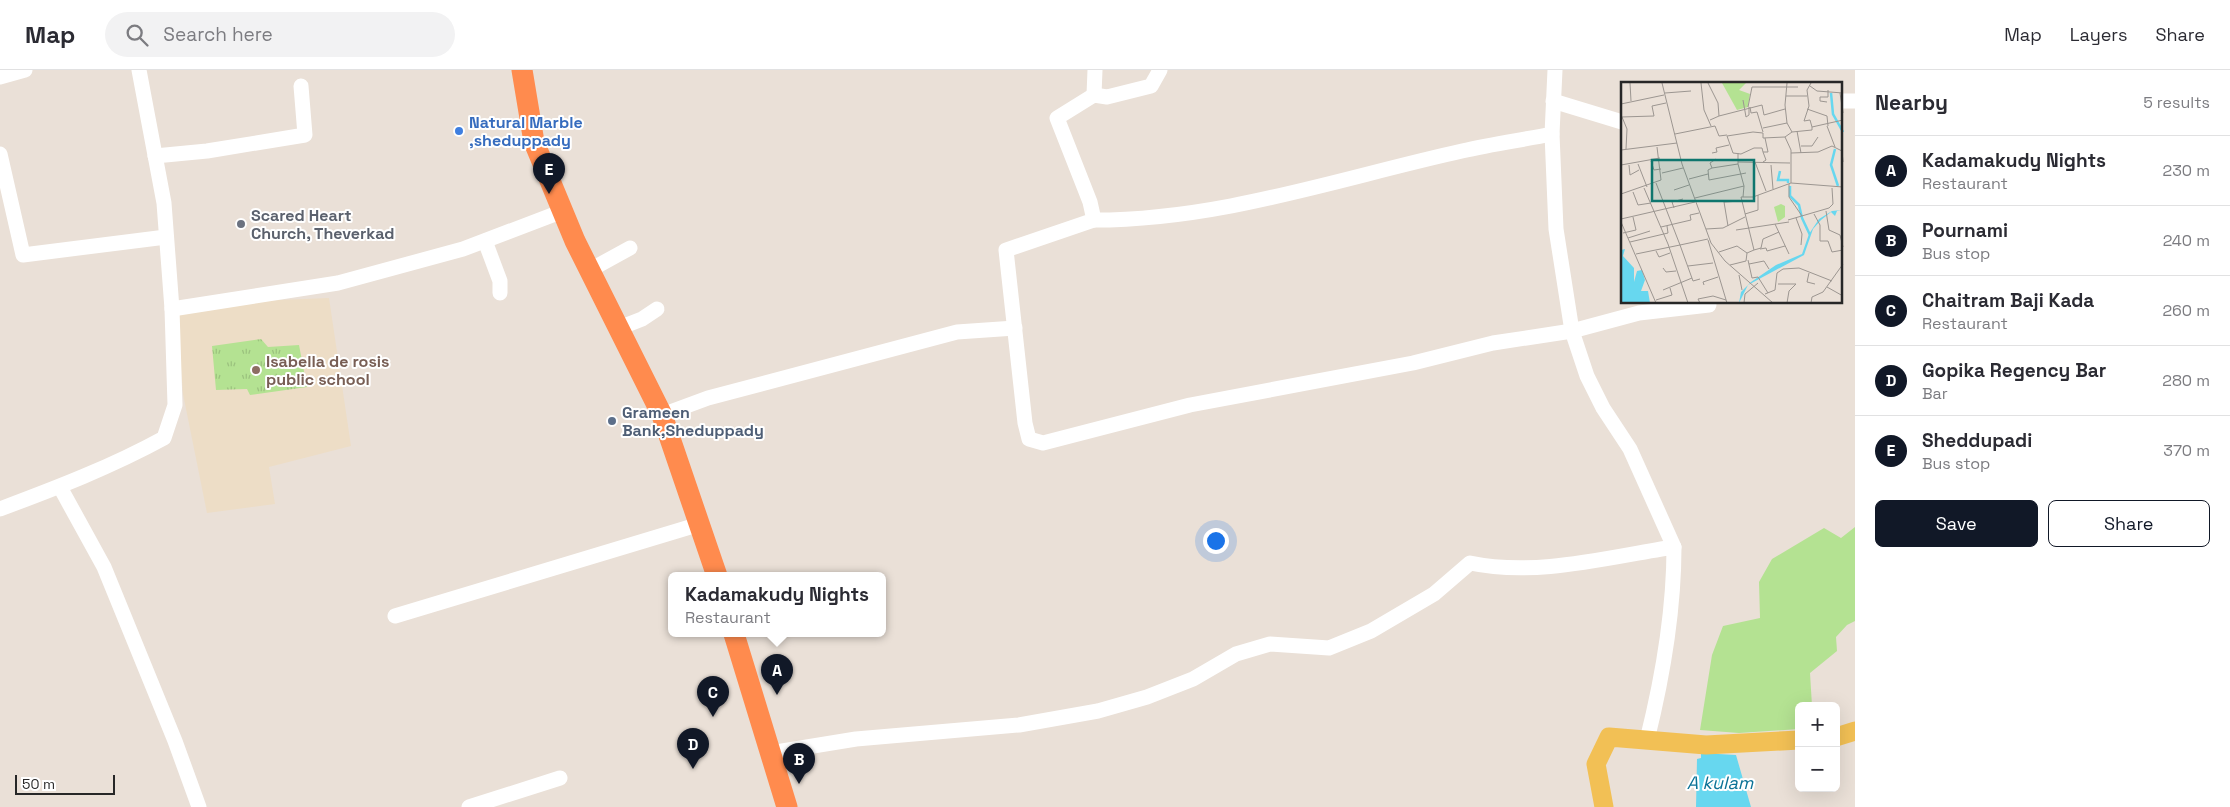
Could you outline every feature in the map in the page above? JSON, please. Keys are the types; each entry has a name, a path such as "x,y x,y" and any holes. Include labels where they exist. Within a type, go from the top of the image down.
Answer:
{"highway":[{"path":"522,70 534,142 590,270 662,415 716,572"},
{"path":"735,637 787,807"}],"main road":[{"path":"1840,736 1855,731"},
{"path":"1604,807 1596,764 1609,737 1706,746 1795,740"}],"street":[{"path":"0,77 25,70"},
{"path":"0,509 60,487 129,457 164,438 175,405 172,309 164,203 139,70"},
{"path":"1094,95 1095,70"},
{"path":"1094,220 1090,202 1057,118 1094,95 1107,97 1151,86 1160,70"},
{"path":"1555,70 1552,134 1556,229 1572,331 1587,376 1603,408 1630,449 1674,547 1670,623 1661,683 1647,740"},
{"path":"156,156 207,151 305,135 301,86"},
{"path":"1553,101 1621,122"},
{"path":"1842,101 1855,101"},
{"path":"1552,134 1462,150 1242,206 1139,220 1094,220 1006,250 1025,422 1029,439 1044,443 1190,405 1413,363 1493,343 1572,331 1638,313 1709,305"},
{"path":"0,154 23,255 166,237"},
{"path":"172,309 338,283 485,241 563,211"},
{"path":"485,241 500,281 500,293"},
{"path":"590,270 630,248"},
{"path":"619,328 642,319 657,309"},
{"path":"662,415 708,398 957,332 1015,328"},
{"path":"60,487 104,566 175,741 199,807"},
{"path":"395,616 700,524"},
{"path":"770,753 856,740 1018,725 1098,711 1155,694 1193,679 1236,654 1270,644 1329,648 1371,631 1434,594 1470,563 1496,569 1554,566 1674,547"},
{"path":"469,807 560,778"}],"shaded area":[{"path":"329,298 351,446 269,467 275,504 207,513 183,394 177,314 253,301"}],"green space":[{"path":"261,339 268,347 299,345 307,387 250,395 247,389 216,390 212,346"},
{"path":"1855,527 1855,621 1847,625 1836,637 1837,651 1810,673 1812,702 1795,702 1795,729 1739,733 1700,730 1712,655 1723,626 1760,618 1759,582 1772,559 1824,528 1841,538"}],"water":[{"name":"A kulam","path":"1701,753 1736,755 1751,807 1696,807 1697,759 1701,758"}],"place":[{"name":"Natural Marble ,sheduppady","path":"459,131"},
{"name":"Sheddupadi","path":"549,194"},
{"name":"Scared Heart Church, Theverkad","path":"241,224"},
{"name":"Isabella de rosis public school","path":"256,370"},
{"name":"Grameen Bank,Sheduppady","path":"612,421"},
{"name":"Kadamakudy Nights","path":"777,695"},
{"name":"Chaitram Baji Kada","path":"713,717"},
{"name":"Gopika Regency Bar","path":"693,769"},
{"name":"Pournami","path":"799,784"}]}
